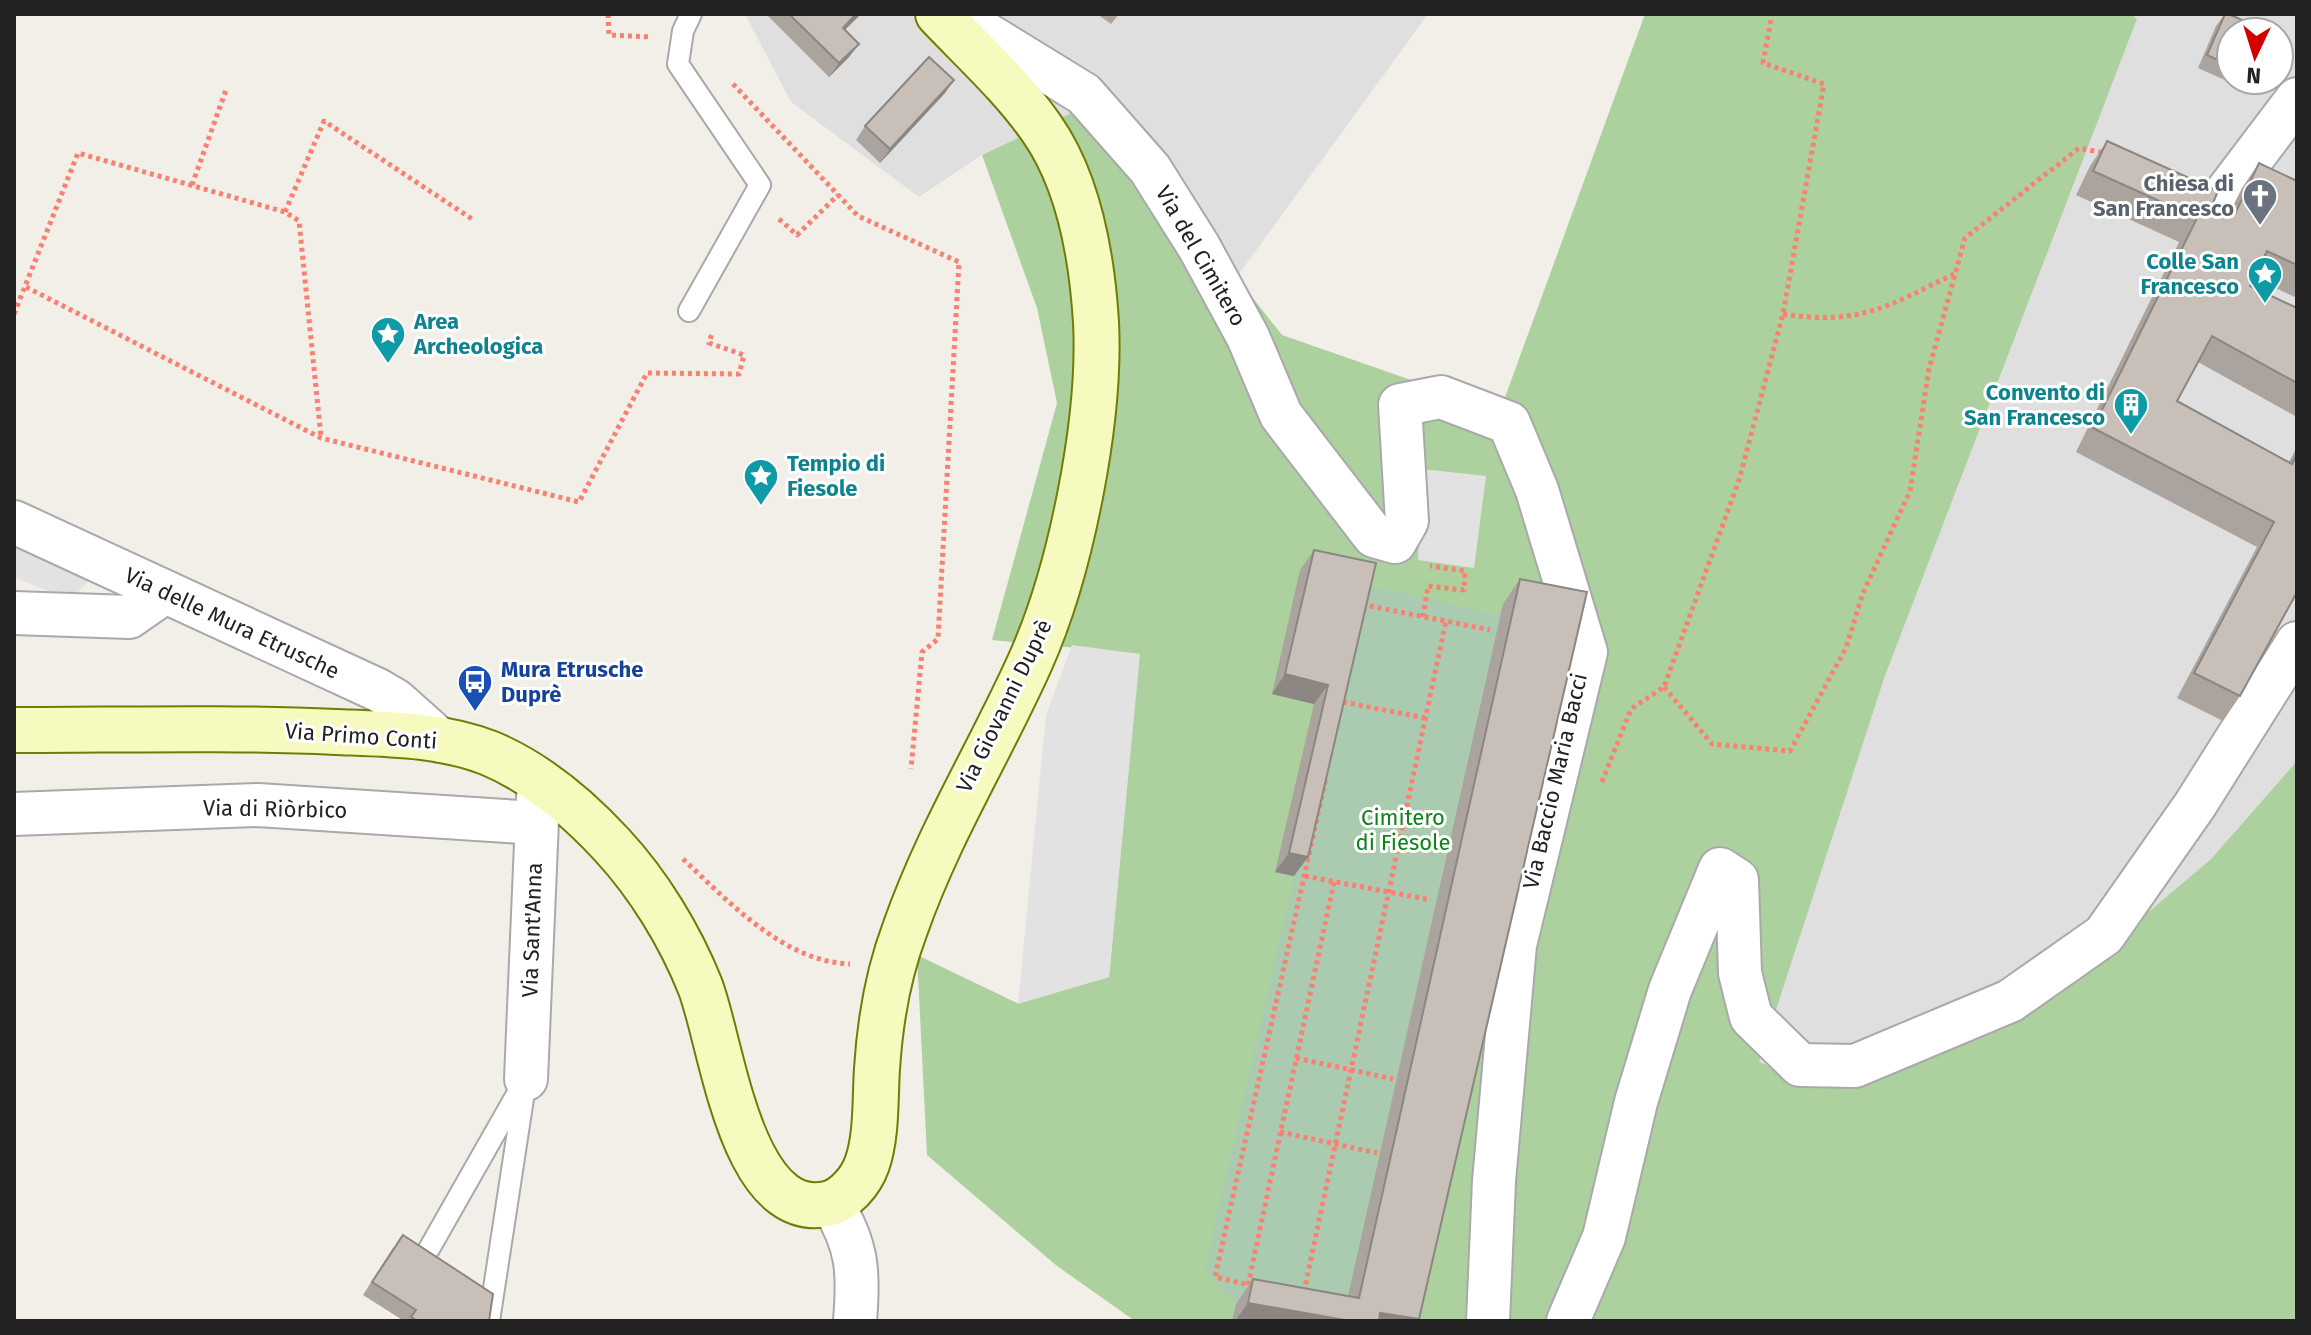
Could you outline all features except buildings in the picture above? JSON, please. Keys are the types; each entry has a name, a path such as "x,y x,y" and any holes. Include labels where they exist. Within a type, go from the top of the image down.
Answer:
{"street":[{"name":"Via Giovanni Duprè","path":"832,1204 848,1194 867,1164 879,1036 893,966 943,830 1028,666 1047,620 1078,498 1097,348 1086,249 1058,157 1025,105 938,14"},
{"name":"Via del Cimitero","path":"954,14 1084,94 1116,127 1150,169 1199,247 1248,337 1281,415 1374,536 1409,554"},
{"path":"2216,206 2297,99"},
{"name":"Via Baccio Maria Bacci","path":"1409,554 1400,405 1441,397 1509,423 1537,490 1586,652 1515,945 1494,1181 1489,1316"},
{"name":"Via delle Mura Etrusche","path":"14,522 378,690 395,700 441,741"},
{"path":"14,613 129,617 165,592"},
{"path":"1568,1321 1604,1237 1636,1102 1670,990 1720,869 1737,880 1740,973 1751,1017 1800,1065 1855,1066 2010,1001 2104,935 2195,805 2297,643"},
{"name":"Via Primo Conti","path":"14,730 273,729 441,741 491,754 539,780 573,805 616,849 670,924 699,983 749,1154 777,1191 809,1205 832,1204"},
{"name":"Via Sant'Anna","path":"526,1079 539,780"},
{"name":"Via di Riòrbico","path":"14,814 258,805 536,823"},
{"path":"832,1204 849,1232 856,1259 855,1321"}],"lane":[{"path":"687,22 678,64 760,185 689,311"},
{"path":"429,1249 526,1079"},
{"path":"489,1321 498,1282 526,1079"}],"path":[{"path":"608,14 609,35 643,38 687,22 858,216 959,262 938,639 922,652 911,769"},
{"path":"1772,14 1763,63 1824,84 1783,314 1739,480 1664,687 1712,744 1790,751 1846,648 1863,593 1910,491 1929,369 1965,238 2079,148 2118,160"},
{"path":"192,185 226,90"},
{"path":"285,212 324,121 472,219"},
{"path":"14,314 78,153 285,212 299,221 321,438"},
{"path":"771,229 779,218 797,235 838,195"},
{"path":"1783,314 1816,319 1873,314 1955,274"},
{"path":"26,287 321,438 579,502 647,373 739,374 744,355 709,343 713,331"},
{"path":"1409,554 1465,571 1464,590 1428,586 1423,617"},
{"path":"1362,619 1365,605 1490,630"},
{"path":"1303,1297 1446,621"},
{"path":"1340,716 1346,688"},
{"path":"1343,702 1425,718"},
{"path":"1262,1288 1215,1277 1327,774"},
{"path":"678,855 725,902 775,937 831,964 893,966"},
{"path":"1305,876 1431,900"},
{"path":"1248,1285 1334,882"},
{"path":"1296,1058 1393,1079"},
{"path":"1280,1132 1377,1153"},
{"path":"1290,1294 1316,1300"}],"shaded area":[{"path":"745,14 1428,14 1236,278 1097,101 982,155 919,197 791,102"},
{"path":"2132,14 2297,14 2297,761 2211,859 2041,1003 1837,1088 1759,1062 1885,676 2137,19"},
{"path":"1422,469 1486,476 1474,568 1418,560"},
{"path":"14,524 106,565 69,600 14,577"},
{"path":"1072,645 1140,654 1109,977 1018,1004 1046,715"}],"green space":[{"path":"1645,14 2132,14 2137,19 1885,676 1759,1062 1837,1088 2041,1003 2211,859 2297,761 2297,1321 1135,1321 1057,1266 927,1155 917,955 1017,1003 1109,977 1139,654 992,640 1057,403 1037,308 982,155 1097,101 1282,335 1500,411"},
{"name":"Cimitero di Fiesole","path":"1300,570 1499,615 1503,604 1570,617 1407,1321 1232,1321 1236,1304 1204,1271 1294,877 1275,872 1314,704 1272,694"}],"place":[{"name":"Chiesa di San Francesco","path":"2260,227"},
{"name":"Colle San Francesco","path":"2265,305"},
{"name":"Area Archeologica","path":"388,365"},
{"name":"Convento di San Francesco","path":"2131,436"},
{"name":"Tempio di Fiesole","path":"761,507"},
{"name":"Mura Etrusche Duprè","path":"475,713"}]}
